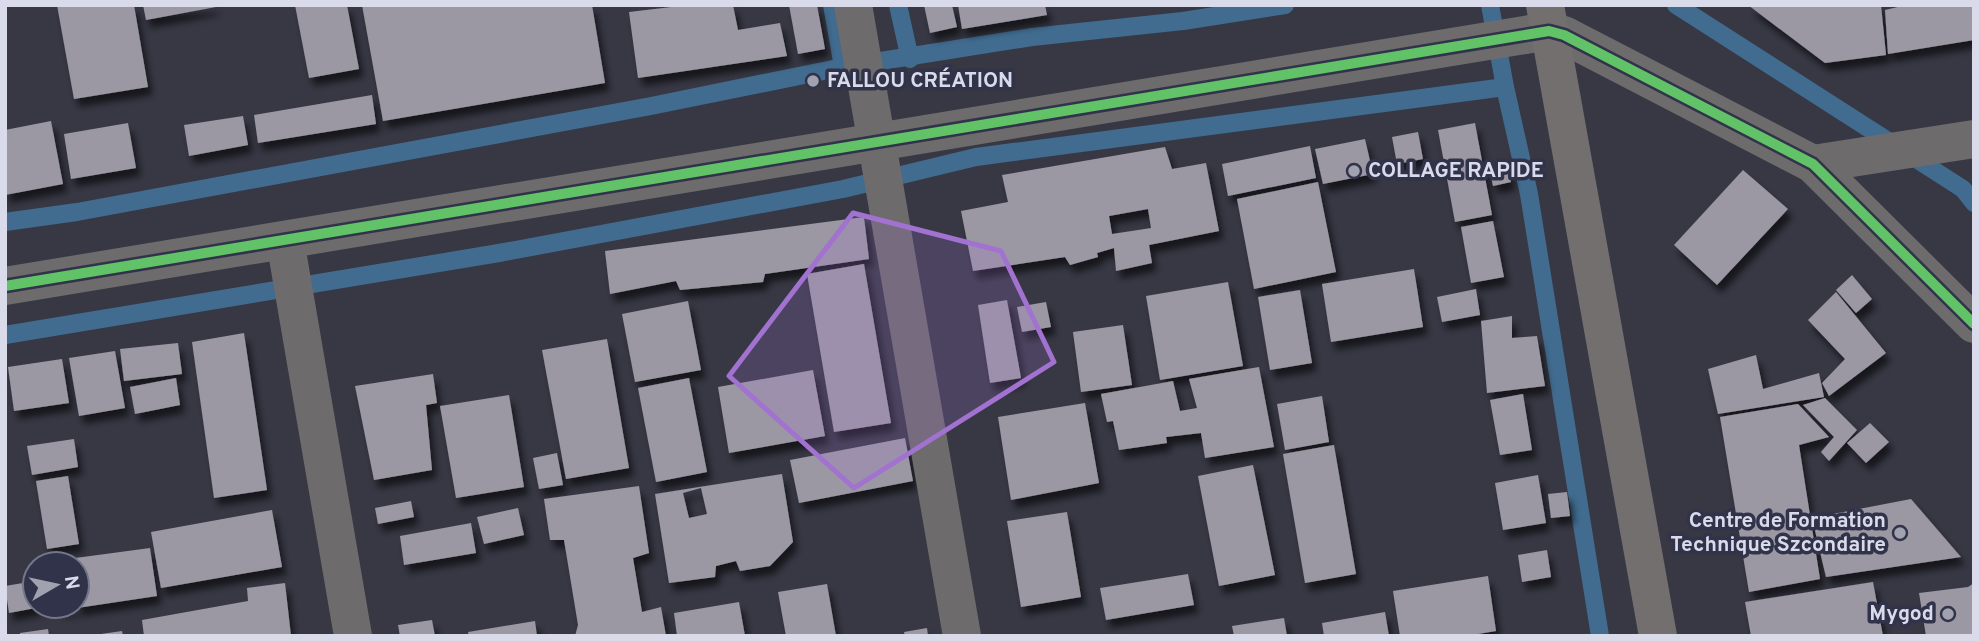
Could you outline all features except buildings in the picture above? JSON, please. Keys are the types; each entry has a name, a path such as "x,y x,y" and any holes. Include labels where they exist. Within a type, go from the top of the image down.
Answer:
{"main road":[{"path":"1547,18 1658,636"}],"street":[{"path":"853,5 962,636"},
{"path":"5,286 878,142 1547,18 1564,35 1813,164 1974,324"},
{"path":"1813,164 1974,139"},
{"path":"285,240 353,636"}],"highlighted area":[{"path":"853,213 1001,251 1054,362 854,488 729,376"}],"waterway":[{"path":"832,5 843,67"},
{"path":"898,5 910,59"},
{"path":"5,222 77,212 651,106 843,67 1032,37 1183,21 1285,5"},
{"path":"1490,5 1529,194 1600,636"},
{"path":"1676,5 1963,189 1974,203"},
{"path":"5,335 499,253 843,189 976,157 1505,87"}],"cycle path":[{"path":"5,286 1549,31 1564,35 1813,164 1974,324"}],"place":[{"name":"FALLOU CRÉATION","path":"813,81"},
{"name":"COLLAGE RAPIDE","path":"1354,171"},
{"name":"Centre de Formation Technique Szcondaire","path":"1900,533"},
{"name":"Mygod","path":"1948,614"}]}
